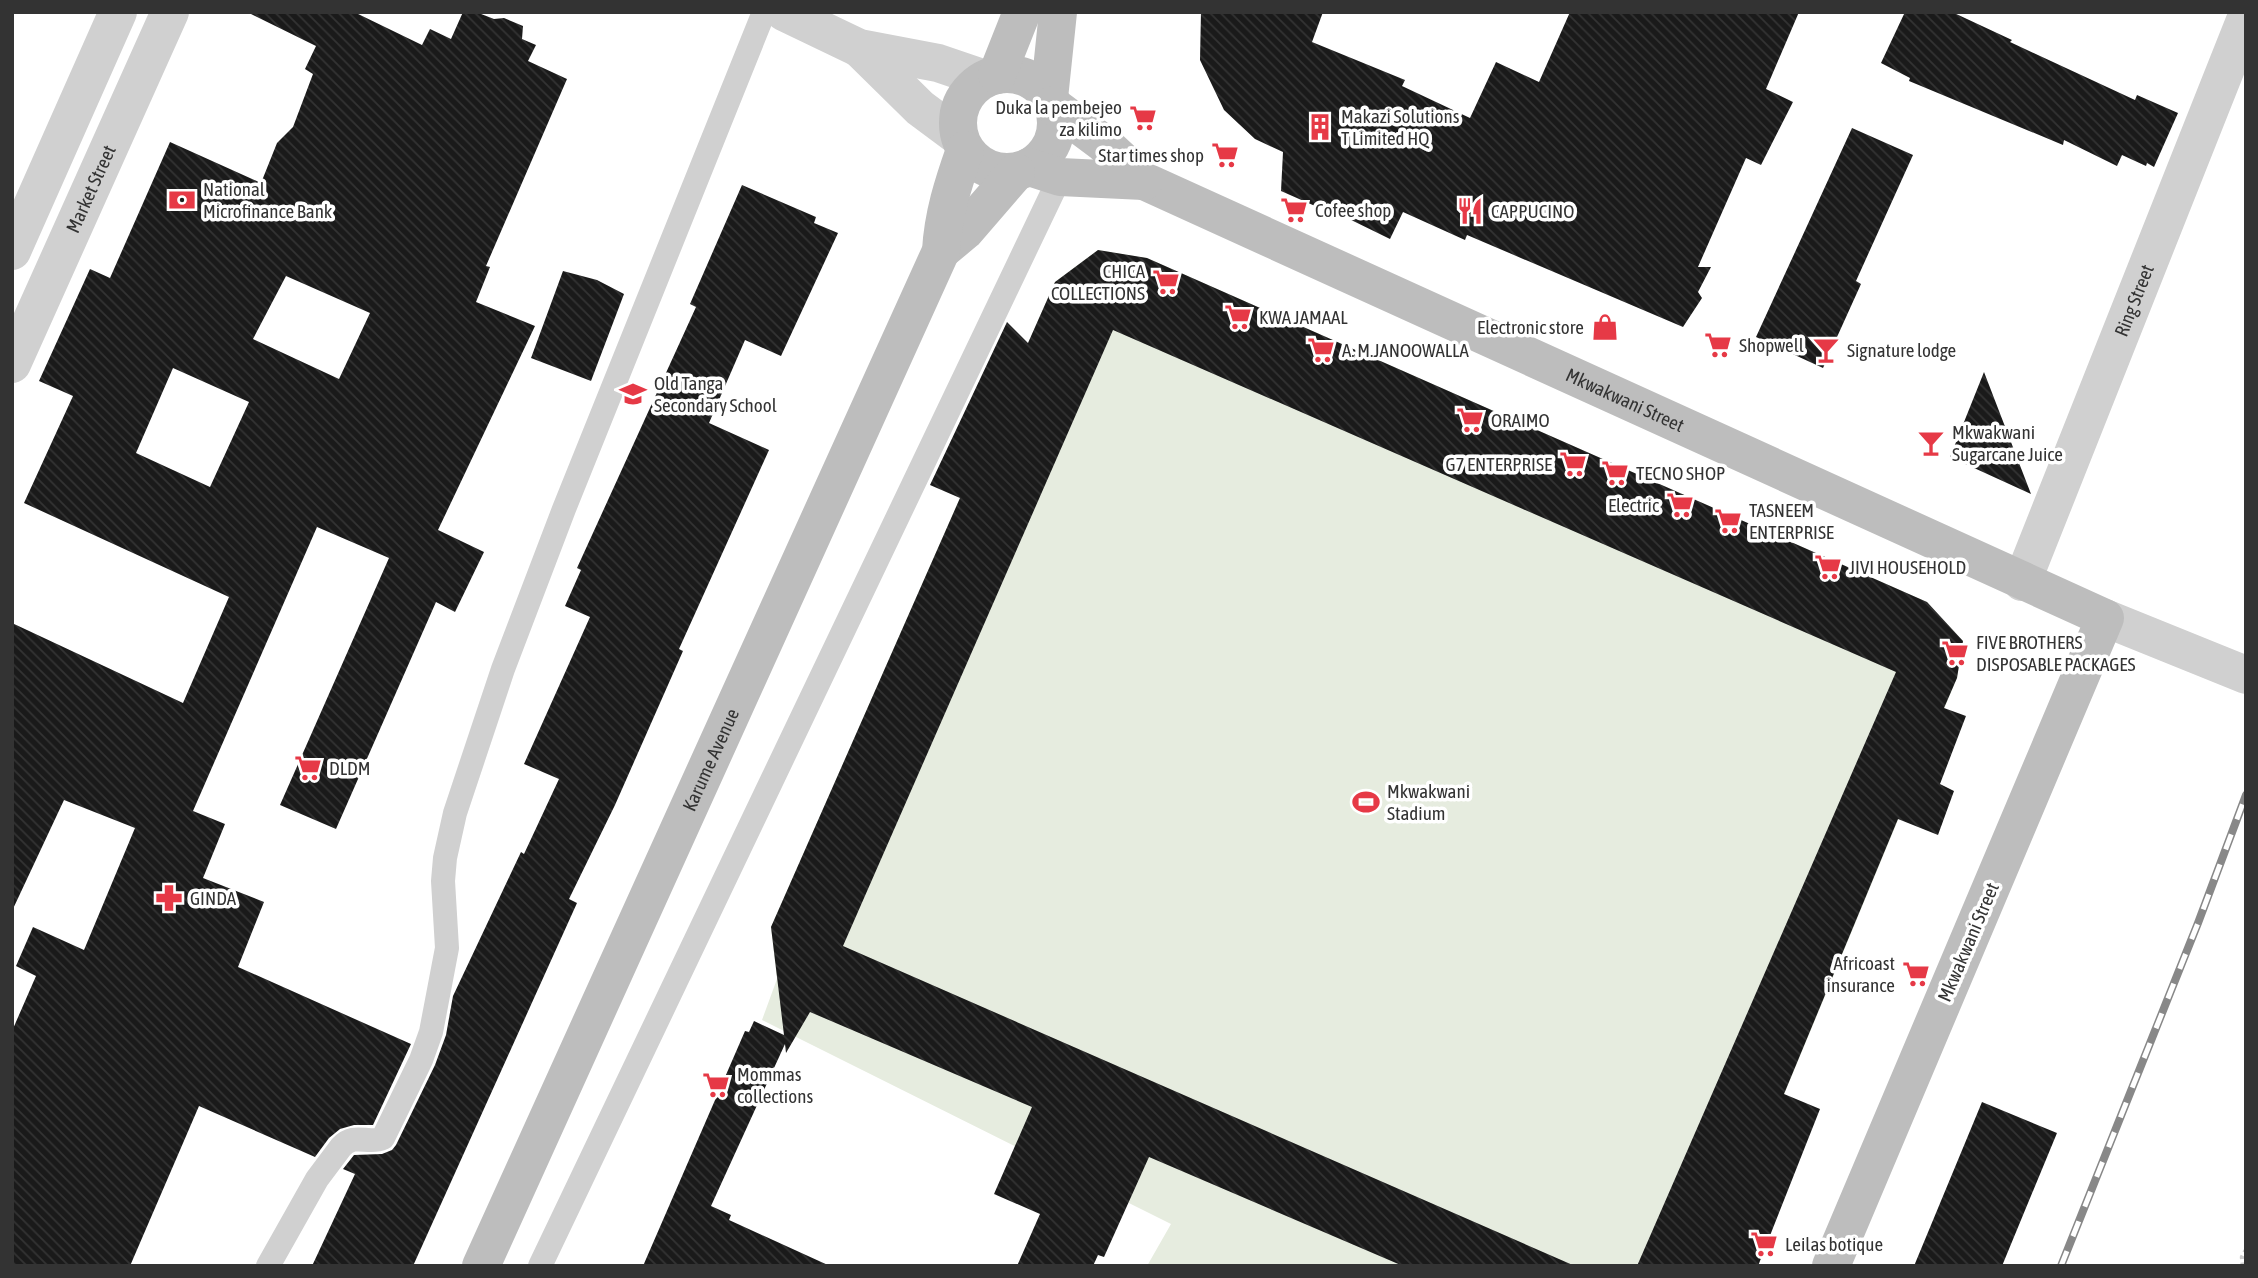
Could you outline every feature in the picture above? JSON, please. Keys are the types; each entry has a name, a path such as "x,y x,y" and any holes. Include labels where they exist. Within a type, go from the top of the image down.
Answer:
{"main road":[{"path":"991,77 1022,12"},
{"path":"1051,102 1058,12"},
{"path":"1021,76 1041,88 1051,102 1056,119 1050,147 1035,172 941,251 943,222 962,143 960,110 974,87 991,77 1021,76"},
{"name":"Mkwakwani Street","path":"1051,102 1103,143 1143,181 2105,618 1831,1266"},
{"path":"962,143 975,161 987,169 1001,172 1035,172"},
{"name":"Mkwakwani Street","path":"1035,172 1143,181"},
{"name":"Karume Avenue","path":"481,1266 941,251"}],"street":[{"path":"12,251 118,12"},
{"path":"785,12 859,48 938,63 991,77"},
{"name":"Market Street","path":"12,364 158,16"},
{"name":"Ring Street","path":"2022,582 2246,18"},
{"path":"859,48 920,108 962,143"},
{"name":"Mkwakwani Street","path":"2105,618 2246,675"}],"lane":[{"path":"268,1266 317,1179 341,1147 351,1139 376,1141 385,1136 421,1060 432,1032 447,948 443,881 455,813 503,669 564,509 764,12"},
{"path":"540,1266 1035,172"}],"path":[{"path":"2243,1266 2242,1257 2246,1250"}],"shaded area":[{"name":"Mkwakwani Stadium","path":"1098,250 1147,258 1927,602 1963,641 1957,678 1713,1266 1147,1266 1171,1224 762,1020 777,979 771,927 1055,282"}],"building":[{"path":"247,12 354,12 422,45 430,29 451,39 463,12 476,12 494,19 504,18 523,26 522,39 536,45 528,61 567,79 486,266 490,267 476,302 535,326 438,530 484,552 455,612 436,602 336,829 280,805 389,558 317,527 193,811 225,824 203,878 264,902 238,967 411,1044 373,1125 354,1125 340,1129 329,1138 315,1157 199,1106 130,1266 12,1266 12,1031 36,976 16,966 33,927 84,950 135,828 64,800 12,911 12,623 183,703 229,597 24,503 73,396 39,381 90,269 110,278 170,142 261,183 277,143 293,127 313,74 305,69 316,46","holes":["286,276 370,313 339,379 253,339","173,368 249,402 210,487 136,453"]},
{"path":"1201,12 1323,12 1312,42 1405,80 1402,86 1470,118 1496,62 1539,82 1570,12 1799,12 1766,89 1793,102 1761,165 1746,158 1698,267 1711,267 1698,292 1702,298 1683,327 1467,235 1465,240 1403,212 1390,239 1343,216 1281,191 1283,152 1255,139 1224,110 1200,60"},
{"path":"1905,12 1952,12 2135,100 2137,95 2178,113 2154,167 2122,155 2117,166 2064,140 2063,145 1909,81 1910,78 1881,63"},
{"path":"1852,128 1913,155 1856,281 1861,284 1823,368 1756,337"},
{"path":"742,185 816,217 814,223 838,233 781,356 745,340 709,423 769,450 679,649 683,651 615,805 569,899 577,903 413,1266 312,1266 355,1174 343,1169 354,1155 382,1154 396,1145 435,1065 446,1035 453,996 521,852 524,854 559,779 524,764 590,617 565,606 581,570 577,568 696,307 690,304"},
{"path":"1098,250 1147,258 1927,602 1963,641 1957,678 1944,708 1966,716 1940,784 1954,791 1938,835 1898,819 1784,1094 1820,1109 1758,1266 1637,1266 1896,672 1113,330 843,946 1575,1266 1403,1266 1149,1157 1104,1257 1098,1255 1093,1266 1017,1266 1040,1214 994,1194 1032,1107 810,1012 786,1053 785,1044 711,1206 731,1215 729,1220 830,1266 643,1266 745,1031 749,1032 754,1021 784,1035 771,927 960,498 930,485 1007,322 1028,343 1055,282"},
{"path":"563,271 597,280 624,294 591,381 531,358"},
{"path":"1984,372 2031,494 1950,457"},
{"path":"1982,1102 2057,1133 2002,1266 1914,1266"}],"railway":[{"path":"2061,1266 2198,923 2246,795"}],"place":[{"name":"Duka la pembejeo za kilimo","path":"1143,118"},
{"name":"Makazi Solutions T Limited HQ","path":"1320,127"},
{"name":"Star times shop","path":"1225,155"},
{"name":"National Microfinance Bank","path":"182,200"},
{"name":"Cofee shop","path":"1294,210"},
{"name":"CAPPUCINO","path":"1470,211"},
{"name":"CHICA COLLECTIONS","path":"1166,282"},
{"name":"KWA JAMAAL","path":"1238,317"},
{"name":"Electronic store","path":"1605,327"},
{"name":"Shopwell","path":"1718,345"},
{"name":"A. M.JANOOWALLA","path":"1321,350"},
{"name":"Signature lodge","path":"1826,350"},
{"name":"Old Tanga Secondary School","path":"633,394"},
{"name":"ORAIMO","path":"1470,420"},
{"name":"Mkwakwani Sugarcane Juice","path":"1931,443"},
{"name":"G7 ENTERPRISE","path":"1573,464"},
{"name":"TECNO SHOP","path":"1615,473"},
{"name":"Electric","path":"1680,505"},
{"name":"TASNEEM ENTERPRISE","path":"1728,521"},
{"name":"JIVI HOUSEHOLD","path":"1828,567"},
{"name":"FIVE BROTHERS DISPOSABLE PACKAGES","path":"1955,653"},
{"name":"DLDM","path":"308,768"},
{"name":"Mkwakwani Stadium","path":"1366,802"},
{"name":"GINDA","path":"169,898"},
{"name":"Africoast insurance","path":"1916,974"},
{"name":"Mommas collections","path":"716,1085"},
{"name":"Leilas botique","path":"1764,1244"}]}
